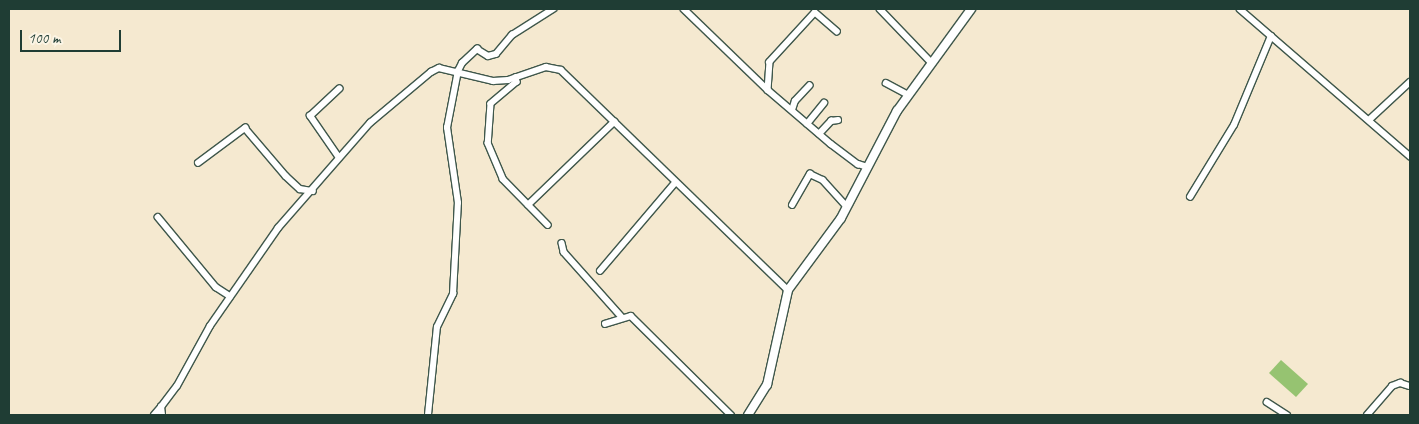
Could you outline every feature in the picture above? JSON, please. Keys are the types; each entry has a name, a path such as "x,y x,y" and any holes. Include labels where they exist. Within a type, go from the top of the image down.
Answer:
{"street":[{"path":"428,415 437,327 451,300 454,286 458,203 447,128 458,71 462,63 477,49 488,56 496,54 512,35 553,9"},
{"path":"684,9 768,90 807,124 858,164 868,167"},
{"path":"880,9 931,62"},
{"path":"748,415 763,393 774,362 781,310 788,290 847,207 909,94 971,9"},
{"path":"1240,9 1410,156"},
{"path":"768,90 770,62 813,11 837,32"},
{"path":"1190,197 1234,124 1271,36"},
{"path":"154,415 178,386 230,296 278,228 313,191 370,123 431,72 439,68 458,71 493,81 516,77 546,67 561,70 675,183 788,290"},
{"path":"516,77 517,82 491,104 488,143 503,180 548,225"},
{"path":"1369,120 1410,82"},
{"path":"886,83 909,94"},
{"path":"792,110 803,90 809,86"},
{"path":"339,89 310,116 339,158"},
{"path":"807,124 824,103"},
{"path":"819,134 831,121 838,120"},
{"path":"528,205 614,122"},
{"path":"198,163 245,128 286,176 300,189 313,191"},
{"path":"792,205 810,174 823,180 847,207"},
{"path":"600,271 675,183"},
{"path":"158,217 216,286 230,296"},
{"path":"562,243 564,252 622,317"},
{"path":"605,324 622,317 631,316 731,415"},
{"path":"1367,415 1392,386 1400,383 1410,386"},
{"path":"1267,402 1287,415"},
{"path":"161,407 162,415"}],"green space":[{"path":"1281,360 1308,384 1296,397 1269,373"}]}
